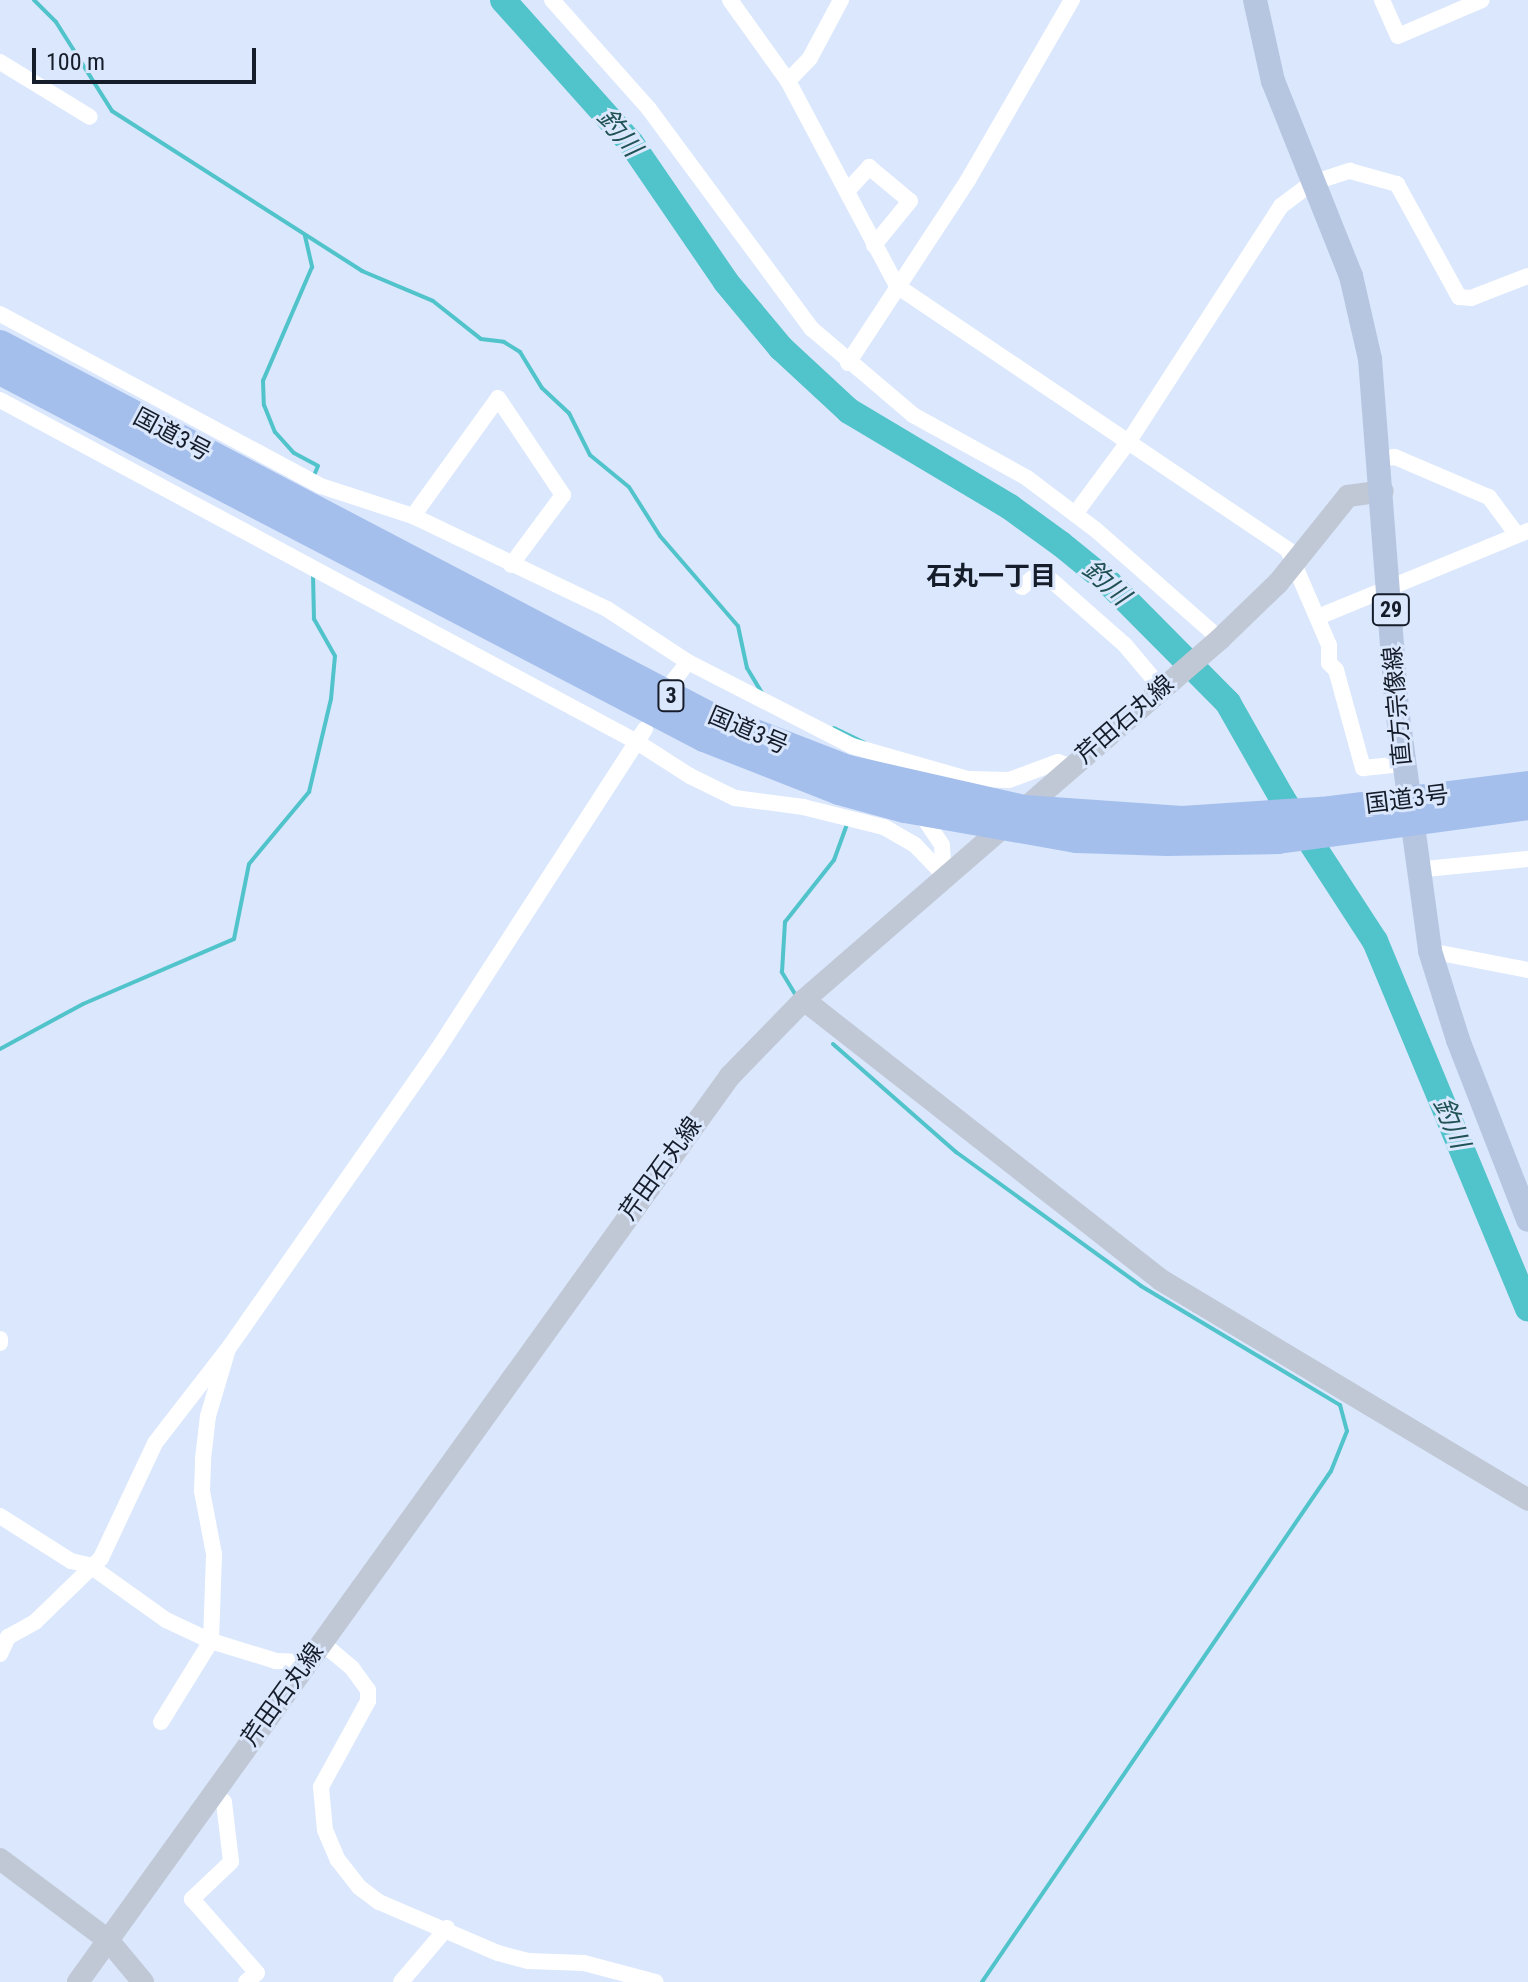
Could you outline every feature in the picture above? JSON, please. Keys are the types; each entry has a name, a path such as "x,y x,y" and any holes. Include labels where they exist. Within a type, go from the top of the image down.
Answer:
{"highway":[{"name":"国道3号","path":"0,344 248,488"},
{"name":"国道3号","path":"0,371 248,488 704,738 839,791 905,809 1077,839 1338,821 1408,811 1528,785"},
{"name":"国道3号","path":"336,534 708,715 848,769 1024,809 1271,828"},
{"name":"国道3号","path":"1408,811 1528,806"}],"main road":[{"name":"直方宗像線","path":"1255,0 1273,81 1361,313 1383,491 1403,764 1415,870 1430,951 1458,1040 1528,1220"},
{"name":"芹田石丸線","path":"78,1982 730,1076 804,1000 944,875 1217,641 1296,561 1348,496 1383,491"},
{"path":"804,1000 1161,1280 1528,1500"},
{"path":"0,1859 108,1940 143,1982"}],"street":[{"path":"552,0 649,109 812,329 848,363 913,415 1027,478 1075,514 1217,641"},
{"path":"730,0 788,81 897,286 1288,550 1296,561 1318,617 1363,768 1403,764"},
{"path":"788,81 810,58 841,0"},
{"path":"848,363 968,180 1072,0"},
{"path":"1382,0 1398,36 1479,1"},
{"path":"0,62 90,117"},
{"path":"847,191 869,167 910,201 874,245"},
{"path":"1075,514 1129,441 1281,206 1312,183 1350,171 1397,184 1459,297 1471,298 1528,276"},
{"path":"0,314 321,486 413,516 607,609 688,662 852,746 968,779 1009,780 1058,762 1072,767"},
{"path":"413,516 498,398 563,495 511,565"},
{"path":"0,400 641,735 735,798 803,807 884,827 915,845 944,875 947,865 936,836 925,820 905,809"},
{"path":"1318,617 1523,533 1489,497 1395,457 1379,459"},
{"path":"1022,587 1041,571 1125,645 1162,689"},
{"path":"671,684 688,662"},
{"path":"0,1654 8,1637 35,1622 89,1565 101,1558 155,1443 214,1361 228,1349 438,1049 641,735"},
{"path":"1415,870 1528,859"},
{"path":"1430,951 1528,970"},
{"path":"161,1722 211,1641 214,1554 202,1491 203,1459 208,1416 228,1349"},
{"path":"0,1516 71,1561 89,1565 136,1601 211,1641 276,1661 307,1662"},
{"path":"321,1642 352,1668 368,1690 368,1701 321,1787 325,1830 338,1860 379,1902 528,1961 584,1963 656,1982"},
{"path":"213,1793 224,1802 231,1862 192,1899 257,1973 246,1982"},
{"path":"401,1982 447,1928"}],"waterway":[{"path":"34,0 56,22 112,111 362,271 433,301 481,339 504,342 520,352 542,388 569,413 590,455 629,487 660,536 738,626 747,668 762,693"},
{"name":"釣川","path":"503,0 631,143 726,282 781,348 849,411 1010,507 1061,544 1109,583 1228,703 1282,798 1375,941 1528,1308"},
{"path":"305,236 312,267 263,381 264,405 275,432 294,453 318,466 313,478"},
{"path":"0,1049 83,1004 234,939 249,864 309,792 331,699 335,656 314,619 313,575"},
{"path":"834,728 865,743"},
{"path":"795,994 782,972 785,922 834,860 847,825"},
{"path":"833,1044 956,1152 1141,1286 1340,1405 1347,1431 1331,1471 982,1982"}],"district":[{"name":"石丸一丁目","path":"991,577"}]}
